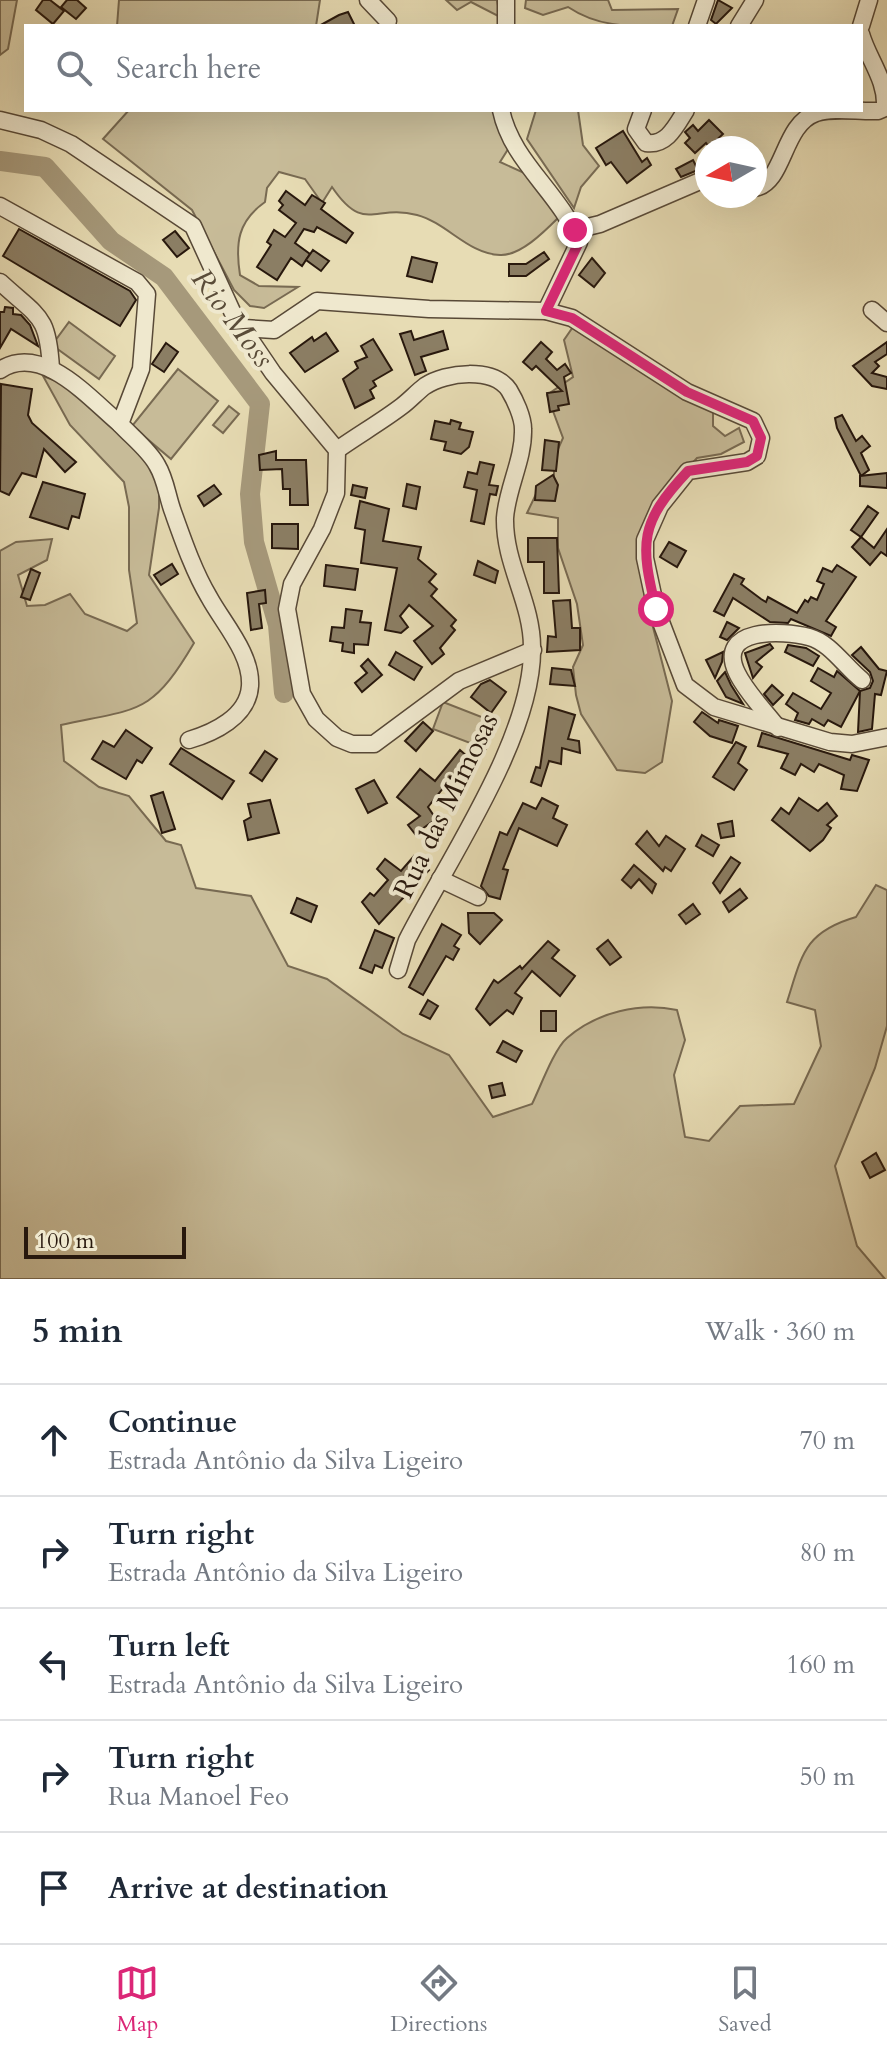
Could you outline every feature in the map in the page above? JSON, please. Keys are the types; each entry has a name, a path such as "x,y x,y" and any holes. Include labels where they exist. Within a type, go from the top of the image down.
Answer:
{"street":[{"path":"368,0 388,21"},
{"path":"506,0 506,24"},
{"path":"698,24 706,0"},
{"path":"740,24 755,0"},
{"path":"862,24 869,0"},
{"path":"863,42 882,78 885,108 863,111"},
{"path":"502,112 516,148 575,230 579,242 546,311"},
{"path":"642,112 636,129 646,143 653,144 670,134 685,112"},
{"path":"767,182 795,130 806,117 825,112"},
{"path":"0,120 41,130 71,144 193,226 236,320 273,373 337,450 336,493 322,529 292,584 287,609 302,694 316,719 337,738 352,744 374,744 459,681 533,650"},
{"path":"575,230 600,224 695,183"},
{"path":"0,206 144,286 147,294 141,369 120,424"},
{"path":"0,282 45,322 49,333 51,369"},
{"path":"236,320 244,328 274,330 317,301 429,309 546,311 572,318 678,387 753,421 758,429 761,447 757,456 747,462 695,468 679,481 650,522 645,558 656,609 685,685 714,707 778,728 841,744 887,737"},
{"path":"872,310 887,323"},
{"path":"0,370 21,362 51,369 120,424 156,462 207,595 247,666 250,686 246,700 232,719 215,732 189,740"},
{"name":"Rua das Mimosas","path":"337,450 403,406 426,385 451,376 481,375 504,383 514,398 524,427 505,516 508,549 530,620 533,650 518,719 497,771 407,940 398,970"},
{"path":"778,728 737,674 733,660 736,645 744,636 760,633 810,637 825,645 862,680"},
{"path":"440,879 478,897"}],"shaded area":[{"path":"0,0 17,0 8,49 0,55"},
{"path":"119,0 320,0 316,24 117,24"},
{"path":"446,0 497,0 500,17 471,2 457,10"},
{"path":"526,0 608,0 612,10 678,9 673,24 614,24 593,19 568,7 543,15 525,8"},
{"path":"127,112 493,112 510,146 500,162 531,176 560,216 533,241 516,251 500,255 478,249 417,215 362,214 343,201 332,187 322,203 305,179 279,172 267,188 265,202 249,217 240,234 240,275 259,286 298,287 264,308 250,306 234,290 192,210 103,139"},
{"path":"535,112 578,112 583,145 599,166 581,187 574,208 527,139"},
{"path":"577,321 713,410 713,426 725,436 739,428 744,442 721,454 697,458 655,505 637,542 644,592 672,701 662,762 645,773 617,770 581,714 573,667 583,645 577,604 558,548 558,518 527,513 537,492 554,491 554,458 563,438 547,395 573,377 564,340"},
{"path":"69,322 115,356 99,379 52,345"},
{"path":"178,369 218,401 171,459 132,426"},
{"path":"43,376 88,393 134,434 159,479 159,508 149,575 194,643 154,697 126,711 61,725 64,761 99,787 129,796 166,841 181,845 196,888 251,896 288,966 327,979 403,1034 449,1055 493,1117 532,1104 562,1043 579,1029 619,1011 648,1007 677,1010 685,1040 674,1075 685,1137 709,1141 740,1106 794,1104 821,1046 815,1010 787,1002 802,958 815,938 825,930 856,917 876,885 887,890 887,1026 875,1068 835,1166 857,1246 885,1279 0,1279 0,551 16,542 52,539 47,560 18,575 27,606 45,605 70,594 85,614 127,631 137,623 129,570 129,507 124,482 70,425"},
{"path":"229,406 239,414 223,433 213,425"},
{"path":"443,702 497,723 486,749 433,729"}],"building":[{"path":"43,0 50,0 64,11 53,24 36,10"},
{"path":"67,0 77,0 86,8 76,19 61,7"},
{"path":"718,0 732,8 716,24 711,20"},
{"path":"348,12 354,24 323,24"},
{"path":"709,120 723,134 695,136 695,153 685,143 690,138 685,132 693,125 698,131"},
{"path":"623,131 642,162 647,158 651,165 627,183 611,162 606,165 596,148"},
{"path":"693,160 695,164 695,171 681,177 676,169"},
{"path":"286,191 305,205 312,195 325,203 321,209 353,233 346,243 317,227 314,232 304,229 295,243 310,254 302,266 291,258 277,280 257,267 271,245 267,242 274,230 285,237 296,223 279,210 283,205 279,201"},
{"path":"19,229 130,291 136,300 120,326 3,256"},
{"path":"175,231 189,248 177,257 163,240"},
{"path":"313,250 329,261 321,271 306,260"},
{"path":"544,252 549,259 526,276 509,276 509,264 526,264"},
{"path":"412,257 437,263 432,282 407,276"},
{"path":"592,258 605,273 594,287 579,275"},
{"path":"5,307 13,308 13,314 21,315 30,325 38,346 11,329 0,348 0,312 4,312"},
{"path":"411,331 414,340 443,331 448,349 421,357 426,371 415,375 400,334"},
{"path":"326,333 338,351 305,372 290,353 312,337 314,341"},
{"path":"373,339 392,370 373,381 376,386 370,390 374,398 355,408 343,379 358,368 355,362 367,357 361,346"},
{"path":"541,342 552,352 546,359 557,370 565,364 571,373 564,377 569,404 558,406 559,410 550,412 547,393 562,391 536,366 532,370 523,362"},
{"path":"887,342 887,354 875,362 879,366 872,373 887,377 887,389 872,386 853,366"},
{"path":"166,343 178,352 164,372 152,364"},
{"path":"1,384 32,389 28,415 32,423 76,462 65,472 44,449 36,477 22,473 9,495 0,491"},
{"path":"842,415 856,441 862,436 870,446 861,453 869,470 861,476 837,428 835,418"},
{"path":"451,420 461,423 459,429 473,432 469,447 461,454 444,450 446,442 431,439 435,421 450,424"},
{"path":"545,440 559,442 556,471 542,470"},
{"path":"276,451 276,460 306,460 308,505 290,505 290,489 283,489 282,469 260,470 259,455"},
{"path":"480,462 494,465 489,485 498,486 496,495 490,494 484,524 471,521 477,490 464,487 468,472 477,474"},
{"path":"887,473 887,488 860,486 860,476"},
{"path":"553,475 558,485 555,501 535,500 536,486"},
{"path":"43,482 85,494 79,518 72,516 68,529 30,517"},
{"path":"407,484 420,487 416,509 403,506"},
{"path":"214,485 221,494 204,506 198,496"},
{"path":"353,485 367,488 365,498 351,495"},
{"path":"360,501 389,509 383,541 421,547 418,559 436,574 429,582 437,589 431,596 456,620 451,626 455,630 440,648 444,654 432,664 414,641 433,626 409,605 400,616 408,627 401,633 385,630 397,568 361,563 365,530 355,528"},
{"path":"868,506 878,513 861,537 851,530"},
{"path":"272,524 298,524 298,549 272,548"},
{"path":"887,529 887,556 881,552 870,565 852,547 861,537 874,548"},
{"path":"528,538 557,538 559,593 544,593 544,562 528,562"},
{"path":"669,542 686,551 677,567 660,557"},
{"path":"478,561 498,571 495,583 474,575"},
{"path":"172,564 178,574 161,585 154,575"},
{"path":"326,565 358,569 355,590 324,586"},
{"path":"837,565 856,577 826,621 836,627 831,636 791,619 788,623 770,622 733,598 724,616 714,611 734,574 744,579 741,584 761,599 766,602 768,597 797,613 805,600 808,602 811,597 817,600 824,584 817,581 823,568 832,572"},
{"path":"31,569 40,573 30,600 21,597"},
{"path":"265,590 266,603 259,604 262,628 251,630 247,593"},
{"path":"570,600 572,628 580,628 580,650 547,652 548,636 556,637 553,601"},
{"path":"346,609 362,611 360,622 371,623 368,645 354,644 354,653 342,651 343,643 330,641 332,627 344,628"},
{"path":"727,622 739,628 727,640 720,637"},
{"path":"770,644 773,648 756,662 762,667 753,678 745,653"},
{"path":"788,645 806,648 819,656 813,666 785,652"},
{"path":"861,647 879,669 887,671 881,695 875,694 872,729 858,732 860,691 870,688 873,681 870,672 852,655"},
{"path":"396,652 422,667 414,680 389,665"},
{"path":"723,652 722,662 715,678 706,660"},
{"path":"368,659 382,675 362,692 355,683 367,673 361,666"},
{"path":"552,668 571,670 575,686 550,684"},
{"path":"818,668 834,677 837,671 860,691 841,727 828,720 824,726 812,719 809,724 795,720 798,713 786,704 793,693 821,709 831,693 811,681"},
{"path":"725,672 743,704 726,697 717,681"},
{"path":"490,680 506,692 491,713 471,697 481,684"},
{"path":"772,685 783,695 773,705 764,694"},
{"path":"549,707 575,715 568,739 579,741 580,753 562,748 561,764 549,761 541,786 531,782 536,767 540,768"},
{"path":"702,712 718,723 719,720 738,726 732,743 710,736 694,722"},
{"path":"423,722 433,731 416,751 405,741"},
{"path":"126,730 152,748 142,763 137,760 126,779 92,759 103,741 114,747"},
{"path":"762,733 850,760 852,755 869,760 857,791 841,789 844,775 819,764 814,772 801,764 795,775 781,768 788,754 758,746"},
{"path":"736,742 746,747 738,763 747,770 734,790 713,777"},
{"path":"181,748 234,781 222,799 170,764"},
{"path":"460,750 468,757 428,807 436,819 415,834 408,825 420,816 397,797 420,769 435,781"},
{"path":"265,751 277,759 262,781 250,773"},
{"path":"374,780 387,803 368,813 356,789"},
{"path":"163,792 175,829 162,833 151,796"},
{"path":"542,798 558,806 553,818 567,825 557,846 519,828 503,869 508,870 500,899 489,896 481,886 500,832 507,835 523,803 536,809"},
{"path":"799,798 818,811 827,803 837,816 827,825 831,828 823,840 810,851 772,820 781,808 789,814"},
{"path":"270,800 279,833 248,840 244,821 251,817 248,804"},
{"path":"732,821 734,836 721,838 718,824"},
{"path":"647,831 659,846 666,836 685,849 671,871 665,867 663,871 636,844"},
{"path":"702,835 719,845 713,856 696,846"},
{"path":"414,856 429,870 379,924 362,902 370,893 374,896 388,880 377,869 385,859 401,871"},
{"path":"731,857 740,863 720,893 713,883"},
{"path":"634,865 656,884 652,893 639,879 631,888 622,880"},
{"path":"740,889 747,898 729,912 723,902"},
{"path":"297,898 317,906 311,922 291,913"},
{"path":"693,904 700,914 686,924 679,915"},
{"path":"468,913 494,913 502,920 480,944 469,933"},
{"path":"442,924 461,935 454,946 459,949 453,960 446,956 423,995 409,987"},
{"path":"375,930 394,938 382,968 375,965 372,973 360,968"},
{"path":"608,940 621,957 610,965 597,949"},
{"path":"548,941 559,950 552,958 575,976 560,996 532,971 515,993 522,998 513,1014 507,1010 490,1025 476,1009 494,980 498,983 520,966 522,969"},
{"path":"428,1000 438,1006 430,1019 420,1014"},
{"path":"541,1011 556,1011 556,1031 541,1031"},
{"path":"503,1041 522,1051 516,1062 497,1052"},
{"path":"502,1083 505,1095 492,1098 489,1086"},
{"path":"876,1153 885,1170 870,1178 862,1162"}],"waterway":[{"name":"Rio Moss","path":"0,161 45,167 111,241 164,277 260,404 250,494 254,542 278,625 284,693"}],"route":[{"path":"575,230 579,242 546,311 572,318 687,392 753,421 761,438 757,456 747,462 688,471 650,522 645,540 645,558 656,609"}]}
